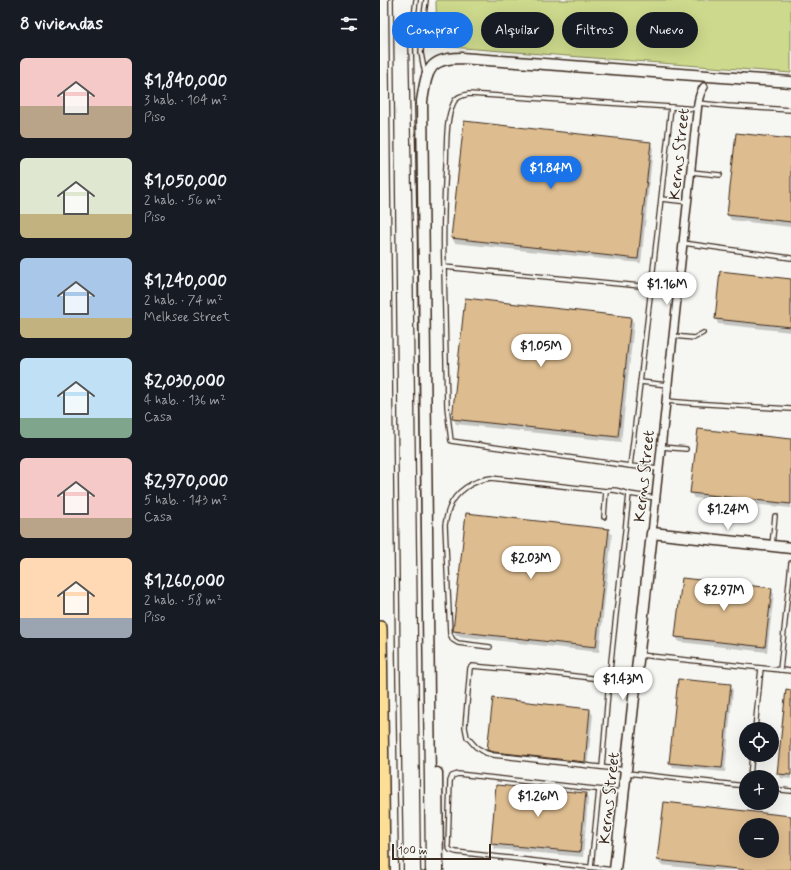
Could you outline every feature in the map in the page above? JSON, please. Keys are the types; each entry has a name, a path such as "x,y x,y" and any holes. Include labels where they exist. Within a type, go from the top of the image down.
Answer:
{"highway":[{"path":"380,628 383,870"}],"main road":[{"path":"431,870 422,101 428,70 435,64 451,58 791,82"},
{"path":"426,78 429,95 438,870"},
{"path":"652,533 791,548"},
{"name":"Kerns Street","path":"615,870 652,533"}],"street":[{"name":"Kerns Street","path":"652,533 699,96 704,87"}],"lane":[{"path":"391,0 397,640 401,870"},
{"path":"416,0 411,42 423,870"},
{"path":"426,0 421,53 426,78"},
{"path":"658,469 451,441 447,407 443,225 450,112 455,100 461,96 470,94 671,107 727,106 791,110"},
{"path":"630,466 671,107"},
{"path":"691,172 720,175"},
{"path":"661,199 688,202"},
{"path":"684,243 791,258"},
{"path":"444,266 678,289"},
{"path":"673,336 694,338 703,333"},
{"path":"640,382 668,385"},
{"path":"666,401 791,409"},
{"path":"661,446 686,449"},
{"path":"490,647 458,643 453,640 450,634 445,525 449,508 459,493 471,484 482,479 491,478 606,491 609,490 656,498"},
{"path":"604,517 606,491"},
{"path":"602,767 609,680 629,494"},
{"path":"771,546 775,516"},
{"path":"780,670 791,563"},
{"path":"639,655 791,671"},
{"path":"636,683 472,666 470,668 465,727 467,737 476,747 493,755 602,767 739,785"},
{"path":"756,722 761,668"},
{"path":"615,870 456,852 450,850 448,846 450,781 452,776 458,774 624,792"},
{"path":"591,867 599,790"},
{"path":"779,790 791,791"}],"green space":[{"path":"436,0 791,0 791,73 463,48 473,48 473,12 436,12"}],"building":[{"path":"464,121 651,142 638,259 451,238"},
{"path":"736,133 791,139 791,222 727,215"},
{"path":"720,271 791,279 791,327 715,319"},
{"path":"465,298 631,317 618,437 452,419"},
{"path":"698,429 791,439 791,504 690,493"},
{"path":"466,513 609,529 596,647 453,631"},
{"path":"682,578 772,588 765,647 675,637"},
{"path":"678,679 731,684 722,768 669,763"},
{"path":"786,689 791,690 791,775 779,774 779,770 777,770"},
{"path":"493,698 590,709 585,762 487,750"},
{"path":"496,785 586,793 580,852 491,844"},
{"path":"664,802 791,816 791,870 747,870 657,860"}]}
